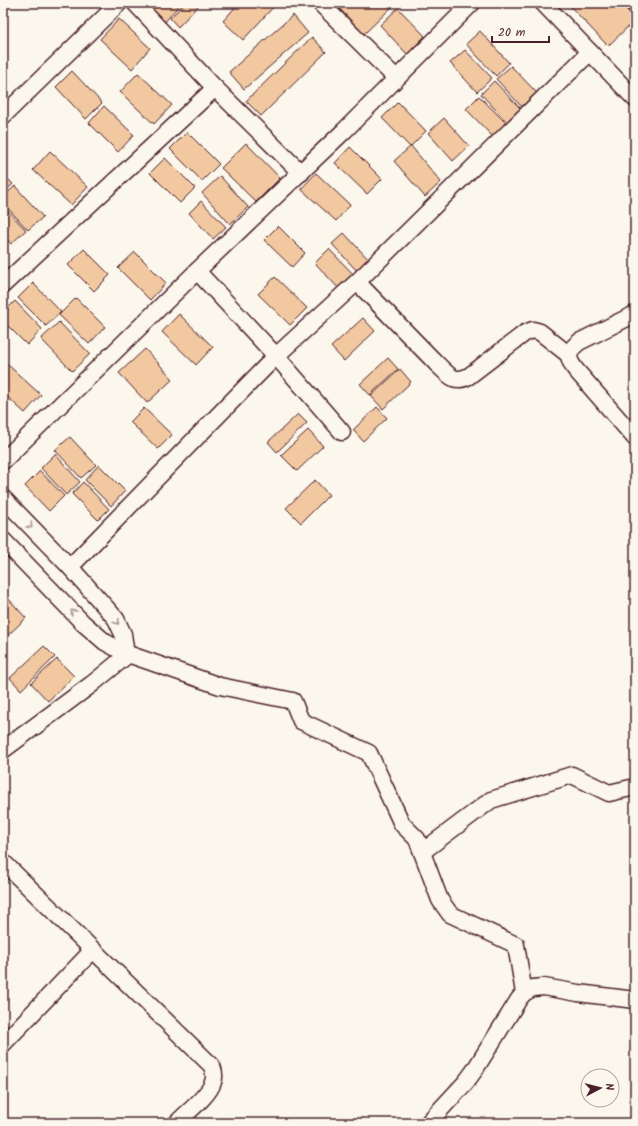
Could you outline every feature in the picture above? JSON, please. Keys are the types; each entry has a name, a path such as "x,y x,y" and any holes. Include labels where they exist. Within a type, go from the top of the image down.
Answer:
{"street":[{"path":"3,116 119,3"},
{"path":"135,3 215,88 301,173"},
{"path":"320,3 396,78"},
{"path":"3,461 301,173 472,3"},
{"path":"543,3 635,99"},
{"path":"70,566 276,356 357,282 590,52"},
{"path":"3,284 215,88"},
{"path":"198,271 276,356 342,432"},
{"path":"357,282 448,375 456,380 464,379 469,376 525,333 533,330 540,332 569,355"},
{"path":"635,314 580,342 572,348 569,355 570,362 575,369 635,438"},
{"path":"3,498 70,566 116,619 123,634 125,653 125,657 92,684 3,750"},
{"path":"3,540 93,633 105,642 125,653 220,686 293,700 301,721 369,753 402,824 417,839 440,900 450,914 516,945 524,993"},
{"path":"422,852 491,800 572,775 609,793 635,787"},
{"path":"3,862 212,1066 214,1073 213,1082 210,1087 177,1123"},
{"path":"3,1044 93,950"},
{"path":"428,1123 466,1082 524,993 533,988 544,987 635,1000"}],"building":[{"path":"154,3 181,3 164,23 149,9"},
{"path":"185,3 201,3 178,27 170,18"},
{"path":"239,3 276,4 243,40 223,21"},
{"path":"392,3 394,5 364,34 335,4"},
{"path":"567,3 621,3 635,18 635,20 608,46"},
{"path":"398,8 425,36 407,54 380,25"},
{"path":"293,15 308,33 244,89 229,72"},
{"path":"119,19 150,48 132,69 100,39"},
{"path":"480,31 509,63 496,76 466,44"},
{"path":"312,37 326,52 261,116 246,101"},
{"path":"465,50 492,78 477,92 450,63"},
{"path":"511,66 537,93 522,107 496,79"},
{"path":"72,71 102,103 86,119 56,87"},
{"path":"138,73 172,105 154,124 120,92"},
{"path":"494,81 521,109 507,122 481,94"},
{"path":"479,96 506,123 493,137 466,109"},
{"path":"398,102 426,131 410,147 382,118"},
{"path":"104,106 134,135 118,152 89,123"},
{"path":"444,118 469,146 453,161 428,133"},
{"path":"187,132 219,164 202,181 170,149"},
{"path":"246,143 280,178 256,202 221,168"},
{"path":"411,146 441,182 425,197 394,161"},
{"path":"350,147 382,179 367,194 335,163"},
{"path":"50,151 88,187 71,205 33,170"},
{"path":"165,158 195,188 180,203 150,173"},
{"path":"316,173 350,205 336,221 301,189"},
{"path":"3,174 13,184 3,193"},
{"path":"220,176 248,207 230,224 202,193"},
{"path":"15,186 43,217 28,230 3,203 3,197"},
{"path":"201,201 226,227 213,239 189,213"},
{"path":"3,206 26,230 11,244 3,235"},
{"path":"278,226 305,253 292,267 264,240"},
{"path":"344,233 370,261 358,272 332,244"},
{"path":"84,249 110,275 94,291 68,265"},
{"path":"329,249 356,277 341,291 315,263"},
{"path":"135,252 166,283 150,300 118,268"},
{"path":"275,277 307,308 290,325 258,294"},
{"path":"33,283 61,312 46,326 18,298"},
{"path":"76,298 105,327 89,344 59,315"},
{"path":"15,301 42,329 27,345 3,321 3,313"},
{"path":"179,314 213,347 196,365 162,332"},
{"path":"363,318 375,331 344,361 331,347"},
{"path":"59,322 90,354 72,371 41,339"},
{"path":"145,349 173,379 147,403 119,373"},
{"path":"388,358 398,369 370,395 360,384"},
{"path":"7,364 41,395 25,413 3,393 3,368"},
{"path":"400,369 411,382 383,409 371,396"},
{"path":"377,407 387,418 363,441 353,430"},
{"path":"144,408 172,435 158,449 130,422"},
{"path":"298,414 307,423 277,452 268,442"},
{"path":"308,430 323,446 297,471 281,455"},
{"path":"70,437 96,465 81,478 55,450"},
{"path":"55,454 80,482 66,495 41,468"},
{"path":"99,465 125,491 111,506 85,480"},
{"path":"40,471 64,496 49,511 25,486"},
{"path":"315,480 329,495 301,523 286,508"},
{"path":"83,482 109,509 98,520 72,494"},
{"path":"5,595 26,618 3,640 3,598"},
{"path":"44,646 55,657 21,690 10,678"},
{"path":"57,659 74,676 48,701 31,683"}]}
